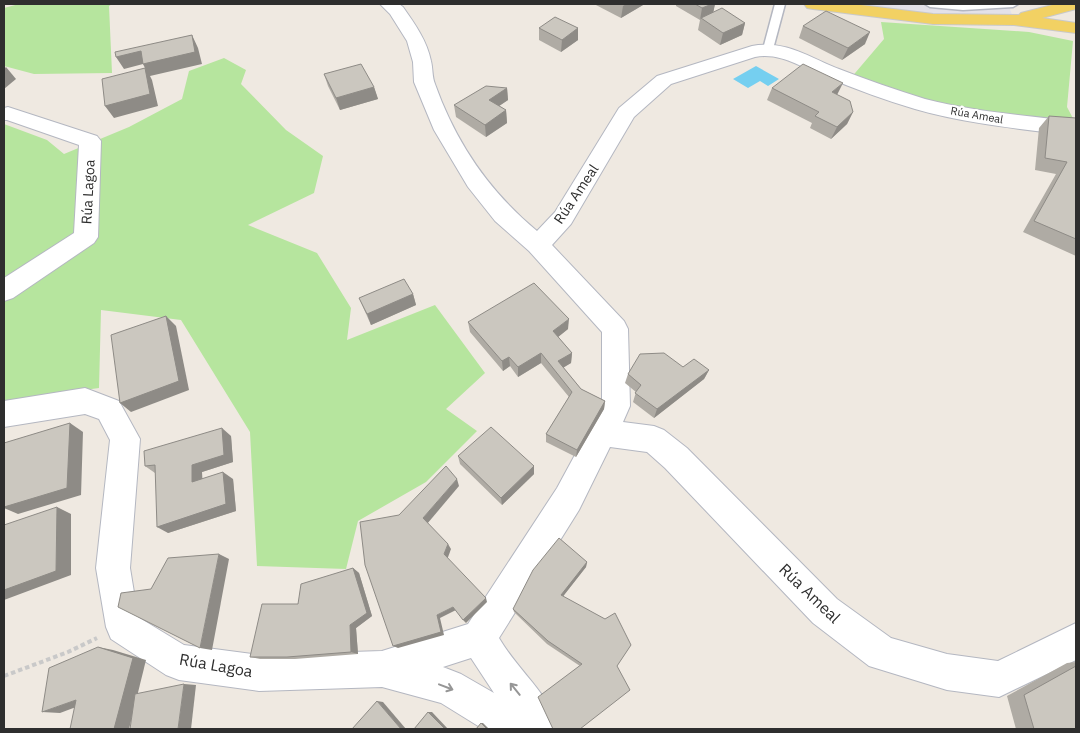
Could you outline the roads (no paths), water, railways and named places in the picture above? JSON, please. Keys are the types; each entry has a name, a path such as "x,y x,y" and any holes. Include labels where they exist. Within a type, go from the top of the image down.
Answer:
{"main road":[{"path":"813,4 932,11 1013,12 1073,9"},
{"path":"1013,12 1076,28"}],"street":[{"path":"382,669 479,638 568,499 616,406 616,329 538,244 503,215 476,182 444,130 424,82 422,62 416,41 398,11 389,4"},
{"name":"Rúa Ameal","path":"538,244 563,218 626,113 664,80 710,64 768,49 783,52 832,73 921,104 976,116 1076,129"},
{"name":"Rúa Lagoa","path":"4,114 8,113 90,141 86,237 4,291"},
{"name":"Rúa Lagoa","path":"4,414 85,401 109,410 124,439 113,568 123,627 179,662 259,673 382,669 448,686 508,724 511,729"},
{"name":"Rúa Ameal","path":"603,432 654,440 676,458 825,611 882,653 947,672 999,679 1076,641"},
{"path":"479,638 497,668 517,690 539,722 541,729"}],"lane":[{"path":"768,49 780,4"},
{"path":"924,4 932,11"}],"water":[{"path":"756,66 779,79 768,86 760,81 748,88 733,79"}]}
